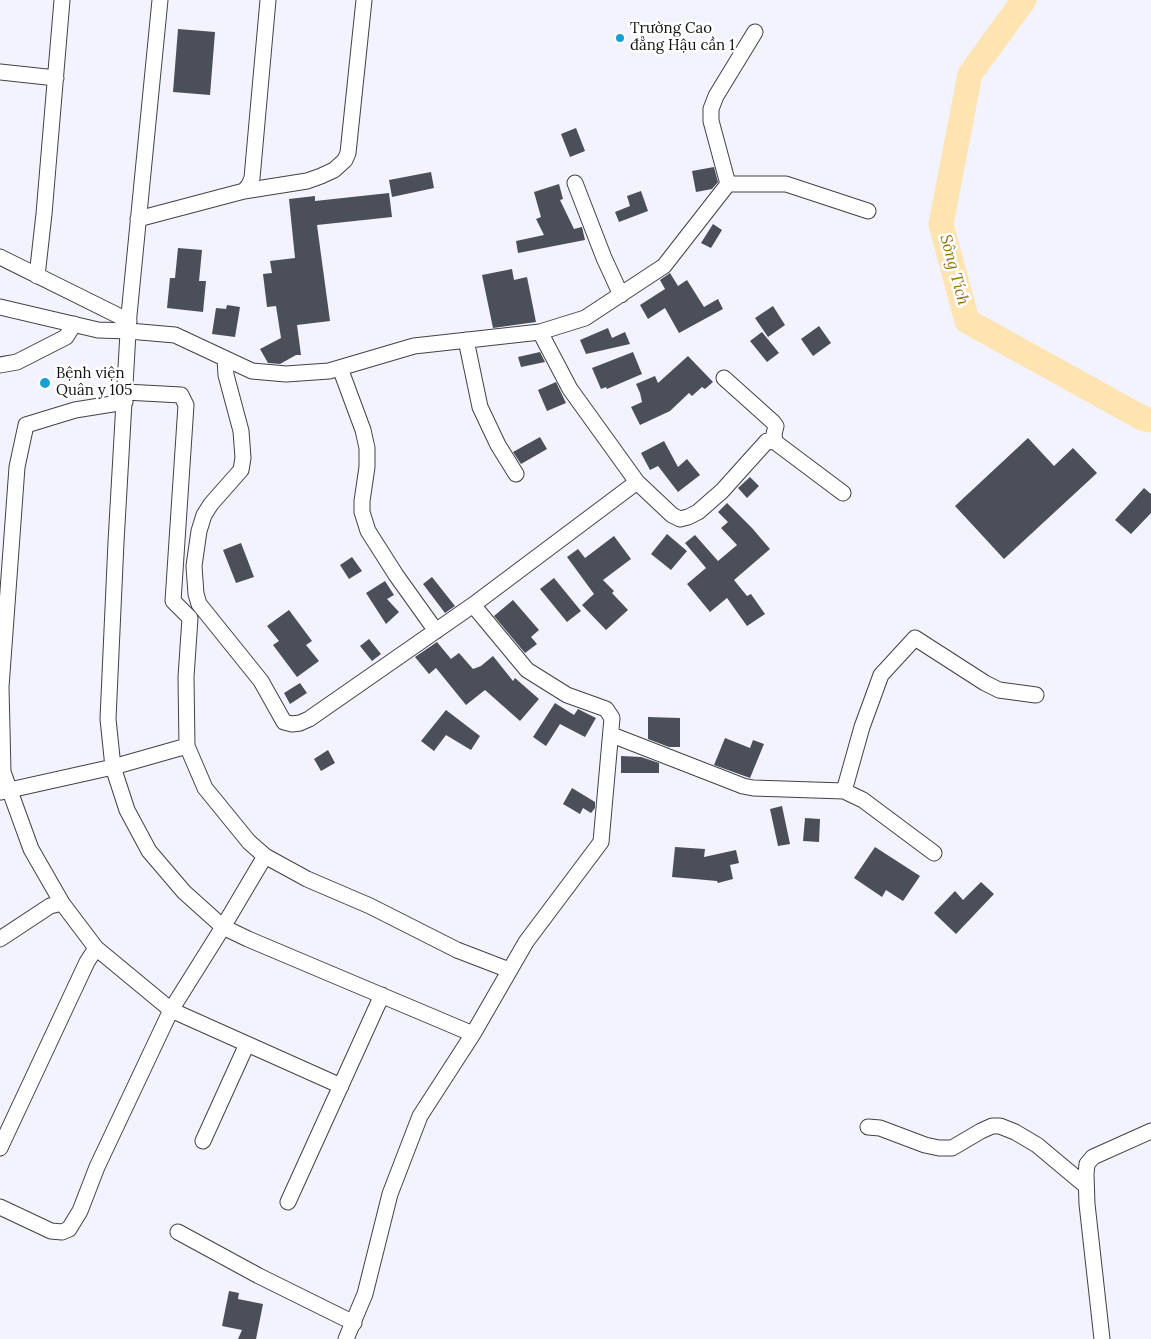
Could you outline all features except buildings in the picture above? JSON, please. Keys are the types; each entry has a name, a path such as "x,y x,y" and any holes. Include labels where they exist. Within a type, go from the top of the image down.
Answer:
{"street":[{"path":"37,276 62,0"},
{"path":"160,0 129,326 108,719 114,767 127,810 149,851 184,892 223,927 473,1034"},
{"path":"244,191 252,178 268,0"},
{"path":"138,219 244,191 307,181 334,170 345,160 348,153 364,0"},
{"path":"728,184 711,122 711,109 716,96 755,32"},
{"path":"0,72 56,78"},
{"path":"575,183 604,258 621,295"},
{"path":"728,184 786,184 868,211"},
{"path":"0,257 129,326 175,335 252,371 286,374 329,371 414,346 540,332 585,318 664,266 728,184"},
{"path":"0,307 98,330 129,326"},
{"path":"0,365 17,362 66,337 74,324"},
{"path":"540,332 570,389 637,482 672,515 680,519 688,518 698,512 722,490 767,441 775,442 843,493"},
{"path":"466,340 480,408 498,445 516,474"},
{"path":"225,359 228,381 241,431 243,458 241,470 211,504 202,523 196,544 194,566 196,594 199,604 261,681 284,722 300,723 309,718 473,605 637,482"},
{"path":"340,368 363,430 367,448 362,512 368,531 396,575 436,631"},
{"path":"724,378 773,422 776,426 775,442"},
{"path":"341,1086 171,1010 96,948 62,903 31,849 5,791 1,686 6,522 26,424 125,397 182,395 186,405 173,601 190,618 186,677 187,746 205,788 249,842 265,856 307,879 370,906 457,950 509,970"},
{"path":"346,1339 365,1294 390,1194 420,1116 473,1034 526,942 601,842 612,735 612,718 606,709 567,695 527,670 473,605"},
{"path":"844,791 862,727 880,675 915,638 984,683 999,690 1036,695"},
{"path":"612,735 743,786 753,788 844,791 863,800 934,853"},
{"path":"5,791 114,767 187,746"},
{"path":"0,1208 51,1231 62,1232 69,1229 80,1211 97,1167 171,1010 265,856"},
{"path":"0,939 50,906 62,903"},
{"path":"0,1148 87,962 96,948"},
{"path":"288,1202 382,995"},
{"path":"204,1141 247,1044"},
{"path":"868,1127 880,1128 924,1145 952,1148 981,1131 992,1126 1000,1126 1015,1132 1037,1145 1072,1172 1086,1186"},
{"path":"1102,1339 1086,1186 1087,1164 1093,1157 1151,1131"},
{"path":"178,1232 259,1276 354,1323"}],"waterway":[{"name":"Sông Tích","path":"1024,0 970,74 941,224 967,321 1144,419 1151,420"}],"place":[{"name":"Trường Cao đẳng Hậu cần 1","path":"620,38"},
{"name":"Bệnh viện Quân y 105","path":"45,383"}]}
